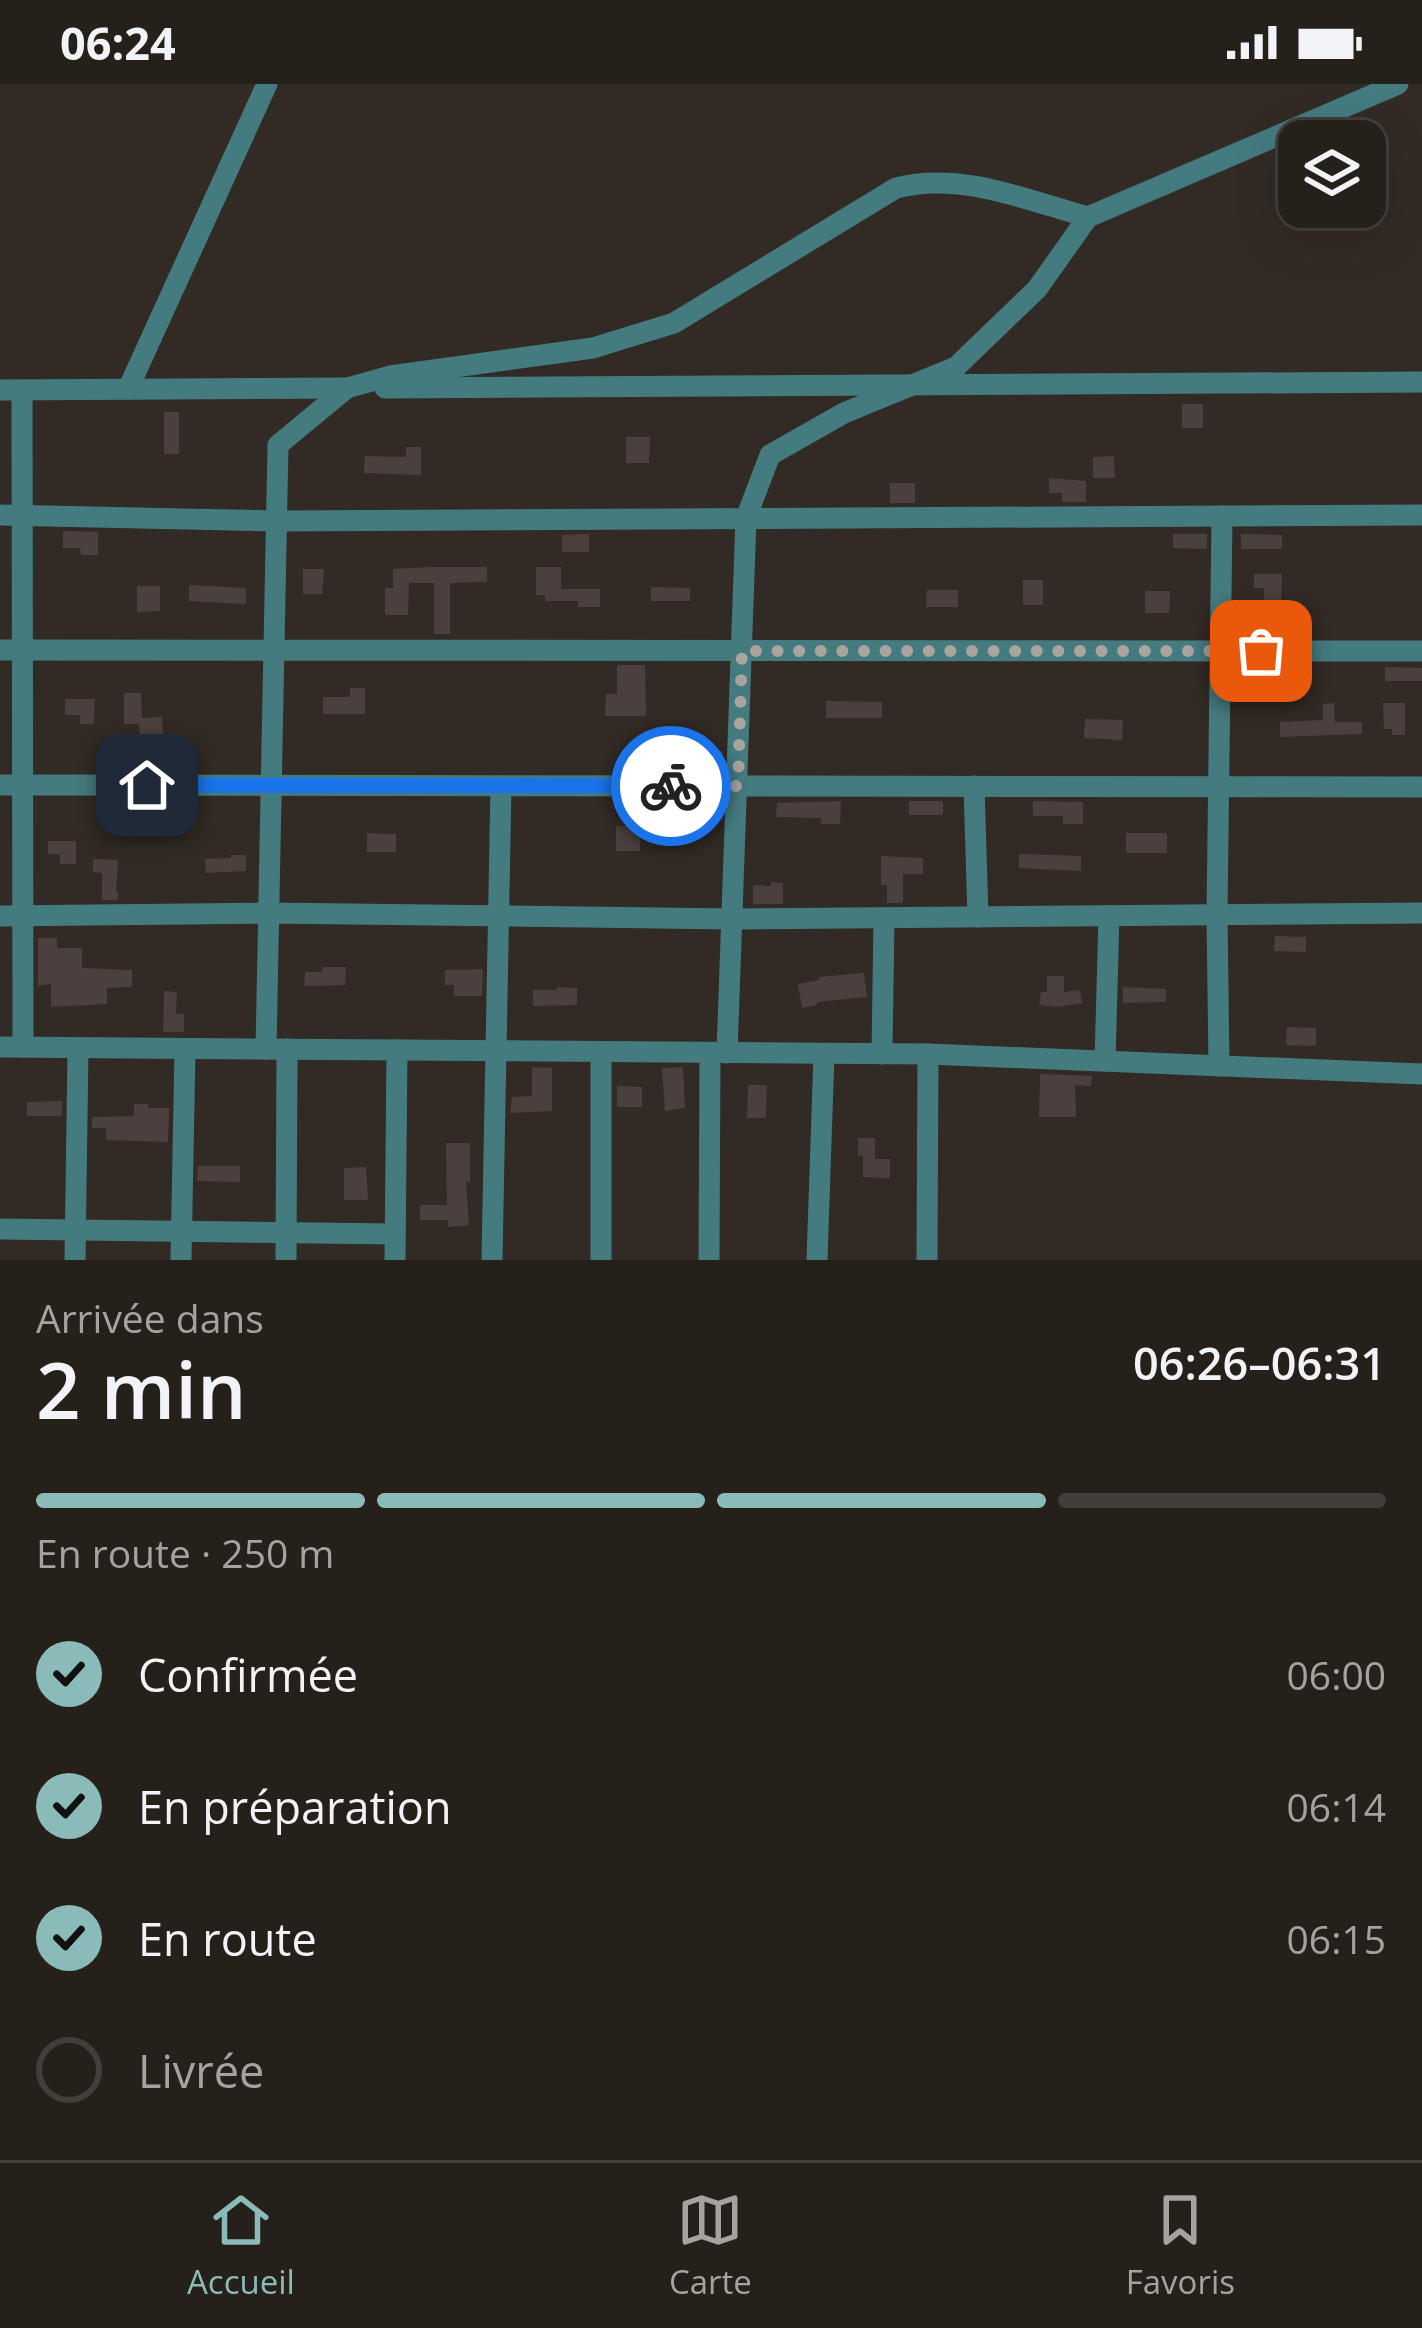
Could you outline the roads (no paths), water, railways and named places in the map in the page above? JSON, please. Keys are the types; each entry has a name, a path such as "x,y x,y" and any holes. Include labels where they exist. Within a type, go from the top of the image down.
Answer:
{"street":[{"path":"128,389 267,84"},
{"path":"709,1260 718,1053 734,920 746,518 770,455 844,413 956,367 1036,289 1088,217 1398,84"},
{"path":"286,1260 269,913 278,445 347,388 390,376 593,348 674,323 896,188 922,181 973,185 1088,217"},
{"path":"1422,382 11,390 12,1047 928,1054 1422,1074"},
{"path":"11,515 276,520 1422,515"},
{"path":"1219,1066 1216,915 1222,516"},
{"path":"11,650 1422,652"},
{"path":"11,784 1422,787"},
{"path":"493,1260 501,785"},
{"path":"974,786 978,917"},
{"path":"11,916 269,913 734,920 1422,913"},
{"path":"1105,1061 1109,916"},
{"path":"882,1054 884,918"},
{"path":"75,1260 78,1048"},
{"path":"181,1260 184,1048"},
{"path":"394,1260 397,1050"},
{"path":"601,1052 601,1260"},
{"path":"817,1260 824,1054"},
{"path":"927,1260 928,1054"},
{"path":"0,1228 395,1234"}]}
